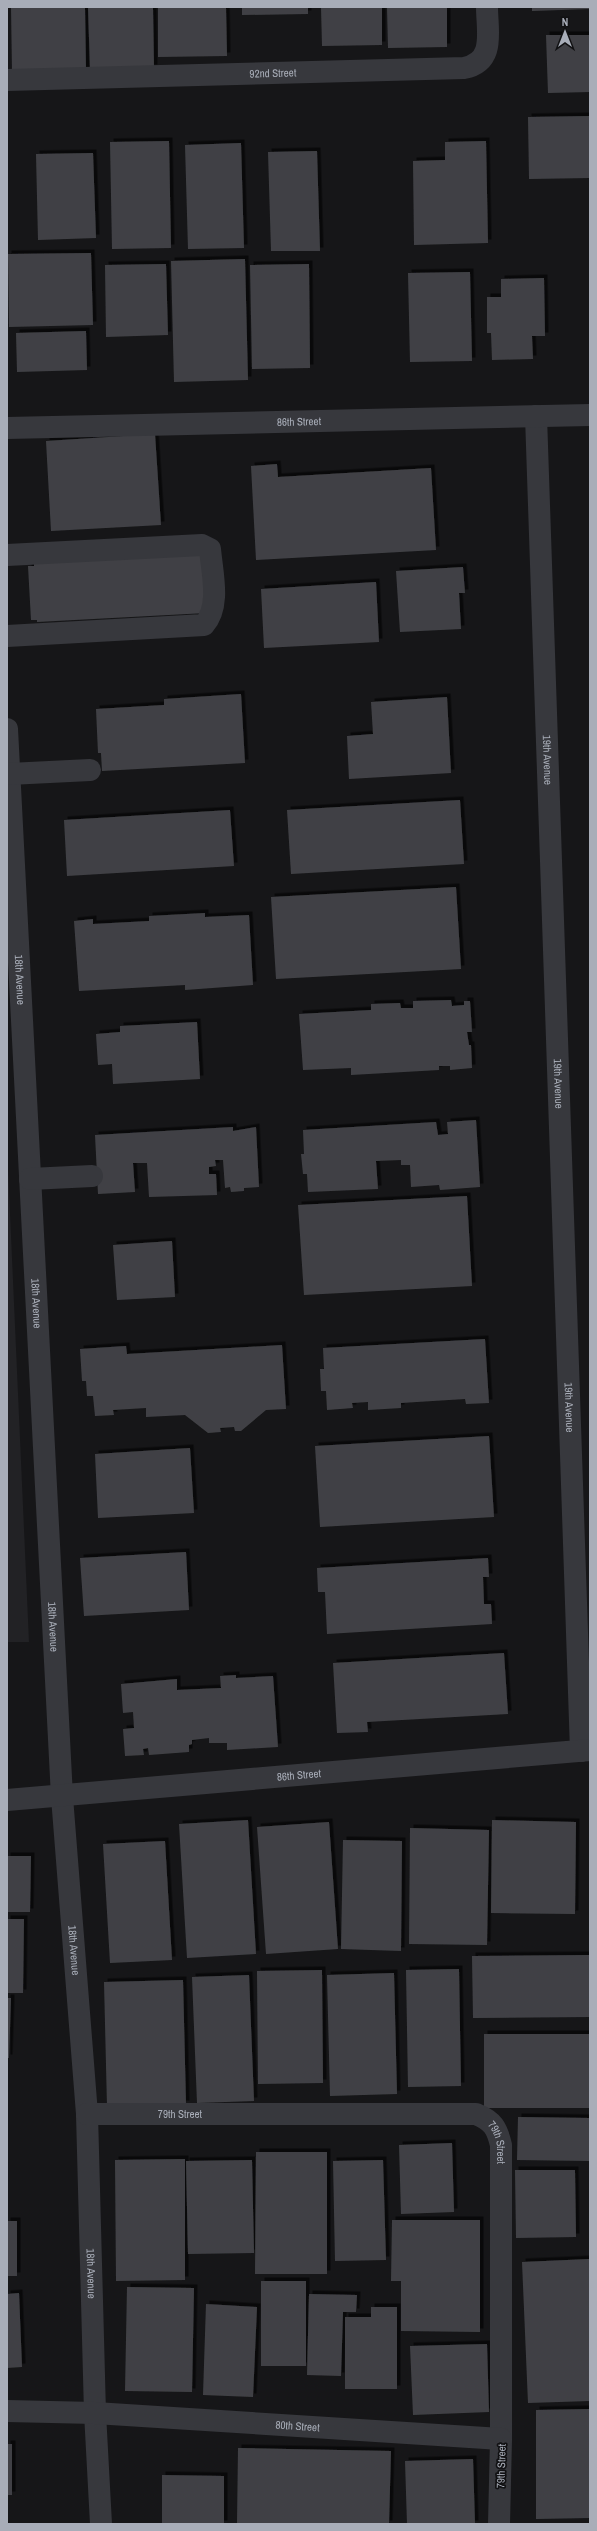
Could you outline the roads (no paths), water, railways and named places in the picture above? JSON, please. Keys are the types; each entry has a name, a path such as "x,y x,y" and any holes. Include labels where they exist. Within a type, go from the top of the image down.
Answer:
{"street":[{"name":"92nd Street","path":"7,80 464,68 480,63 485,56 488,48 487,7"},
{"name":"86th Street","path":"7,428 590,415"},
{"name":"19th Avenue","path":"536,416 585,1751"},
{"path":"7,555 202,545 210,549 214,604 212,616 204,625 7,636"},
{"name":"18th Avenue","path":"7,729 62,1797 87,2114 94,2413 101,2524"},
{"path":"9,774 90,770"},
{"path":"30,1179 92,1176"},
{"name":"86th Street","path":"7,1800 62,1797 585,1751"},
{"name":"79th Street","path":"87,2114 476,2114 489,2119 498,2130 501,2145 501,2439 499,2524"},
{"name":"80th Street","path":"7,2411 94,2413 501,2439"}]}
